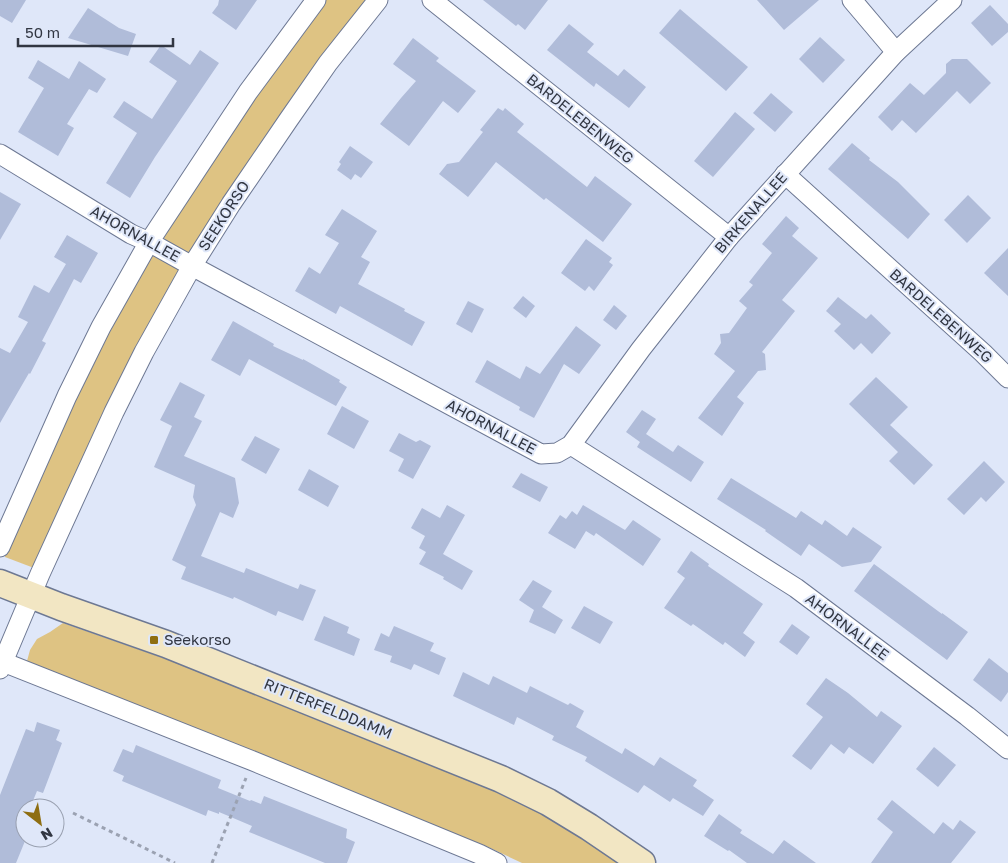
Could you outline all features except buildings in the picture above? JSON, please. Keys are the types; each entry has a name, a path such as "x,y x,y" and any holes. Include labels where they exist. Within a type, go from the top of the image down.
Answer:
{"main road":[{"name":"RITTERFELDDAMM","path":"0,583 160,642 502,779 548,802 642,863"}],"street":[{"path":"0,547 67,396 102,327 149,242 248,92 316,0"},
{"name":"SEEKORSO","path":"1,665 114,412 144,352 192,266 289,118 328,63 378,0"},
{"name":"BARDELEBENWEG","path":"432,0 729,237"},
{"path":"852,0 896,52"},
{"name":"BIRKENALLEE","path":"571,445 641,349 729,237 896,52 952,0"},
{"name":"AHORNALLEE","path":"0,154 132,234 540,454 556,453 571,445 796,588 1008,749"},
{"name":"BARDELEBENWEG","path":"785,174 983,353 1008,378"},
{"path":"1,665 253,761 476,858 497,863"}],"path":[{"path":"212,863 253,761"},
{"path":"73,813 175,863"}],"shaded area":[{"path":"326,0 366,0 274,123 191,252 188,253 165,241 165,234 220,148 299,35"},
{"path":"154,255 179,266 179,271 34,568 5,557 72,407 100,350 150,258"},
{"path":"63,623 212,675 492,789 553,819 622,863 522,863 488,847 36,667 27,661 30,650 37,639"}],"place":[{"name":"Seekorso","path":"154,640"}]}
